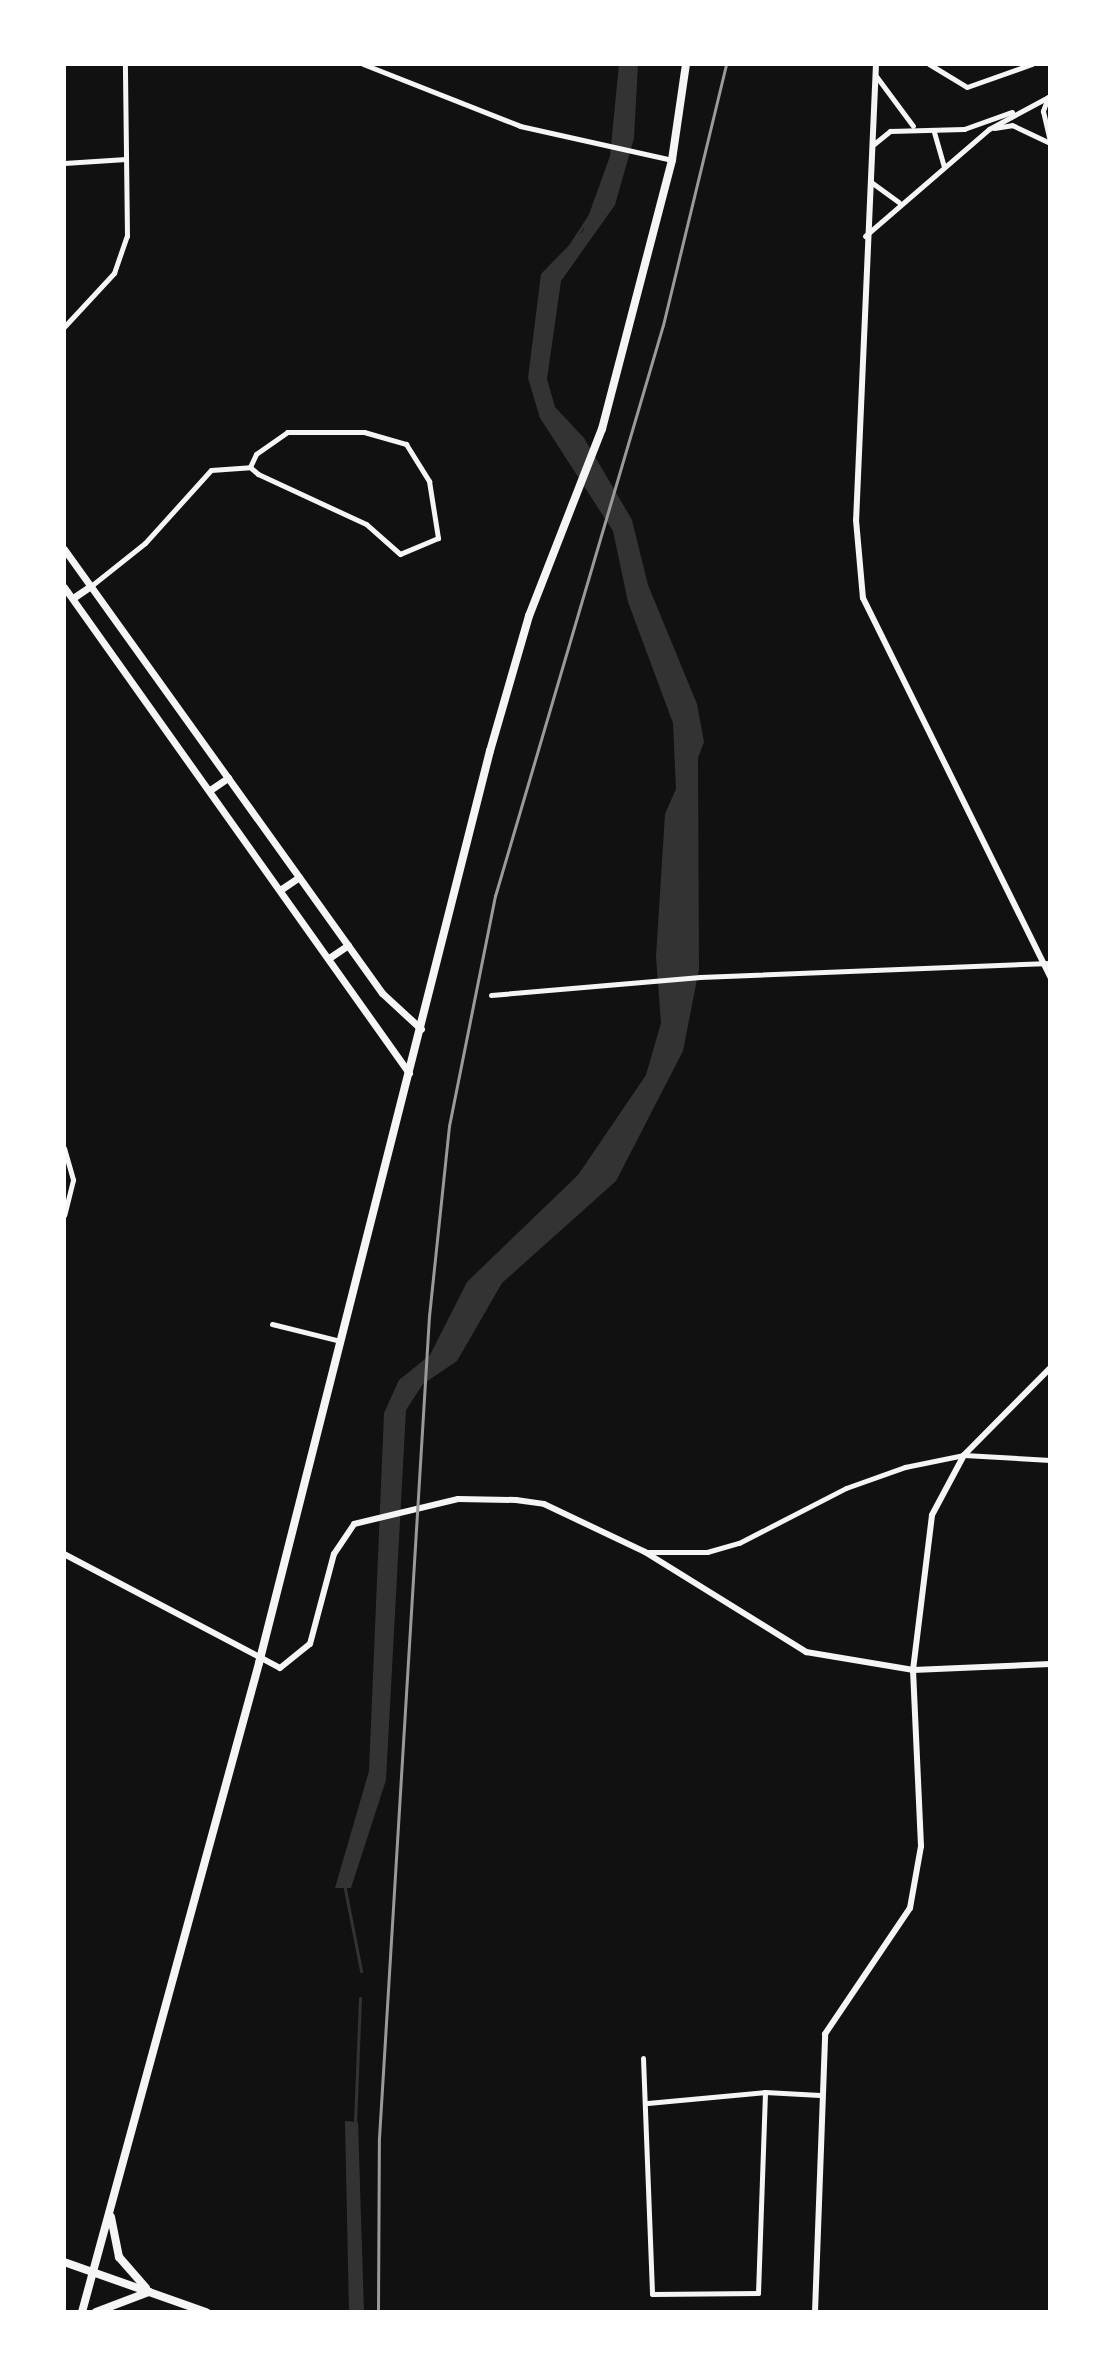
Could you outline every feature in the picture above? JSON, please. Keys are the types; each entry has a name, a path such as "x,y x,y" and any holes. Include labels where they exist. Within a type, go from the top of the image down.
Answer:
{"main road":[{"path":"82,2312 259,1663 494,736 568,506 602,429 672,160 686,64"},
{"path":"64,549 348,945 421,1029"},
{"path":"73,598 91,586"},
{"path":"64,587 409,1073"},
{"path":"210,790 228,778"},
{"path":"280,890 299,877"},
{"path":"329,958 348,945"},
{"path":"111,2214 119,2257 150,2292"},
{"path":"64,2262 206,2312"},
{"path":"96,2312 150,2292"}],"street":[{"path":"64,327 114,273 127,236 125,64"},
{"path":"363,64 520,126 672,160"},
{"path":"876,64 874,144 865,236 856,520 863,598 1047,964 1050,977"},
{"path":"929,64 967,87 1032,64"},
{"path":"876,76 913,126 934,132 1025,108"},
{"path":"865,236 899,202 989,129 1049,96"},
{"path":"1049,96 1043,111 1050,142"},
{"path":"989,129 1012,125 1050,142"},
{"path":"874,144 913,126"},
{"path":"934,132 944,166"},
{"path":"64,163 126,159"},
{"path":"870,182 899,202"},
{"path":"91,586 145,543 211,470 250,467 366,524 400,554 438,538 429,481 415,454 394,437 287,432 265,445 250,467"},
{"path":"491,995 700,977 1047,964"},
{"path":"64,1148 73,1180 64,1215"},
{"path":"272,1324 341,1341"},
{"path":"815,2312 820,2095 828,2025 910,1908 921,1846 913,1670 932,1515 964,1455 1050,1368"},
{"path":"645,1552 707,1552 739,1543 866,1480 964,1455 1050,1460"},
{"path":"64,1554 259,1663 280,1668 304,1653 342,1536 375,1514 458,1499 544,1504 645,1552 806,1652 913,1670 1050,1664"},
{"path":"643,2058 648,2103 652,2294 758,2293 765,2092"},
{"path":"648,2103 765,2092 820,2095"}],"shaded area":[{"path":"619,64 638,64 634,138 615,205 561,281 547,379 555,407 584,438 632,520 648,585 697,704 704,742 698,758 699,969 683,1051 616,1181 502,1283 457,1361 423,1384 406,1410 386,1780 351,1888 335,1888 369,1771 384,1413 399,1380 430,1355 467,1282 578,1175 646,1075 661,1023 656,957 665,814 676,789 673,723 628,602 613,531 540,418 528,378 541,274 583,231 610,156"},
{"path":"345,2121 358,2122 364,2312 349,2312"}],"waterway":[{"path":"567,250 591,213"},
{"path":"344,1884 361,1971"},
{"path":"355,2123 360,1998"}],"railway":[{"path":"378,2312 379,2138 429,1316 449,1126 495,896 663,325 726,64"}]}
